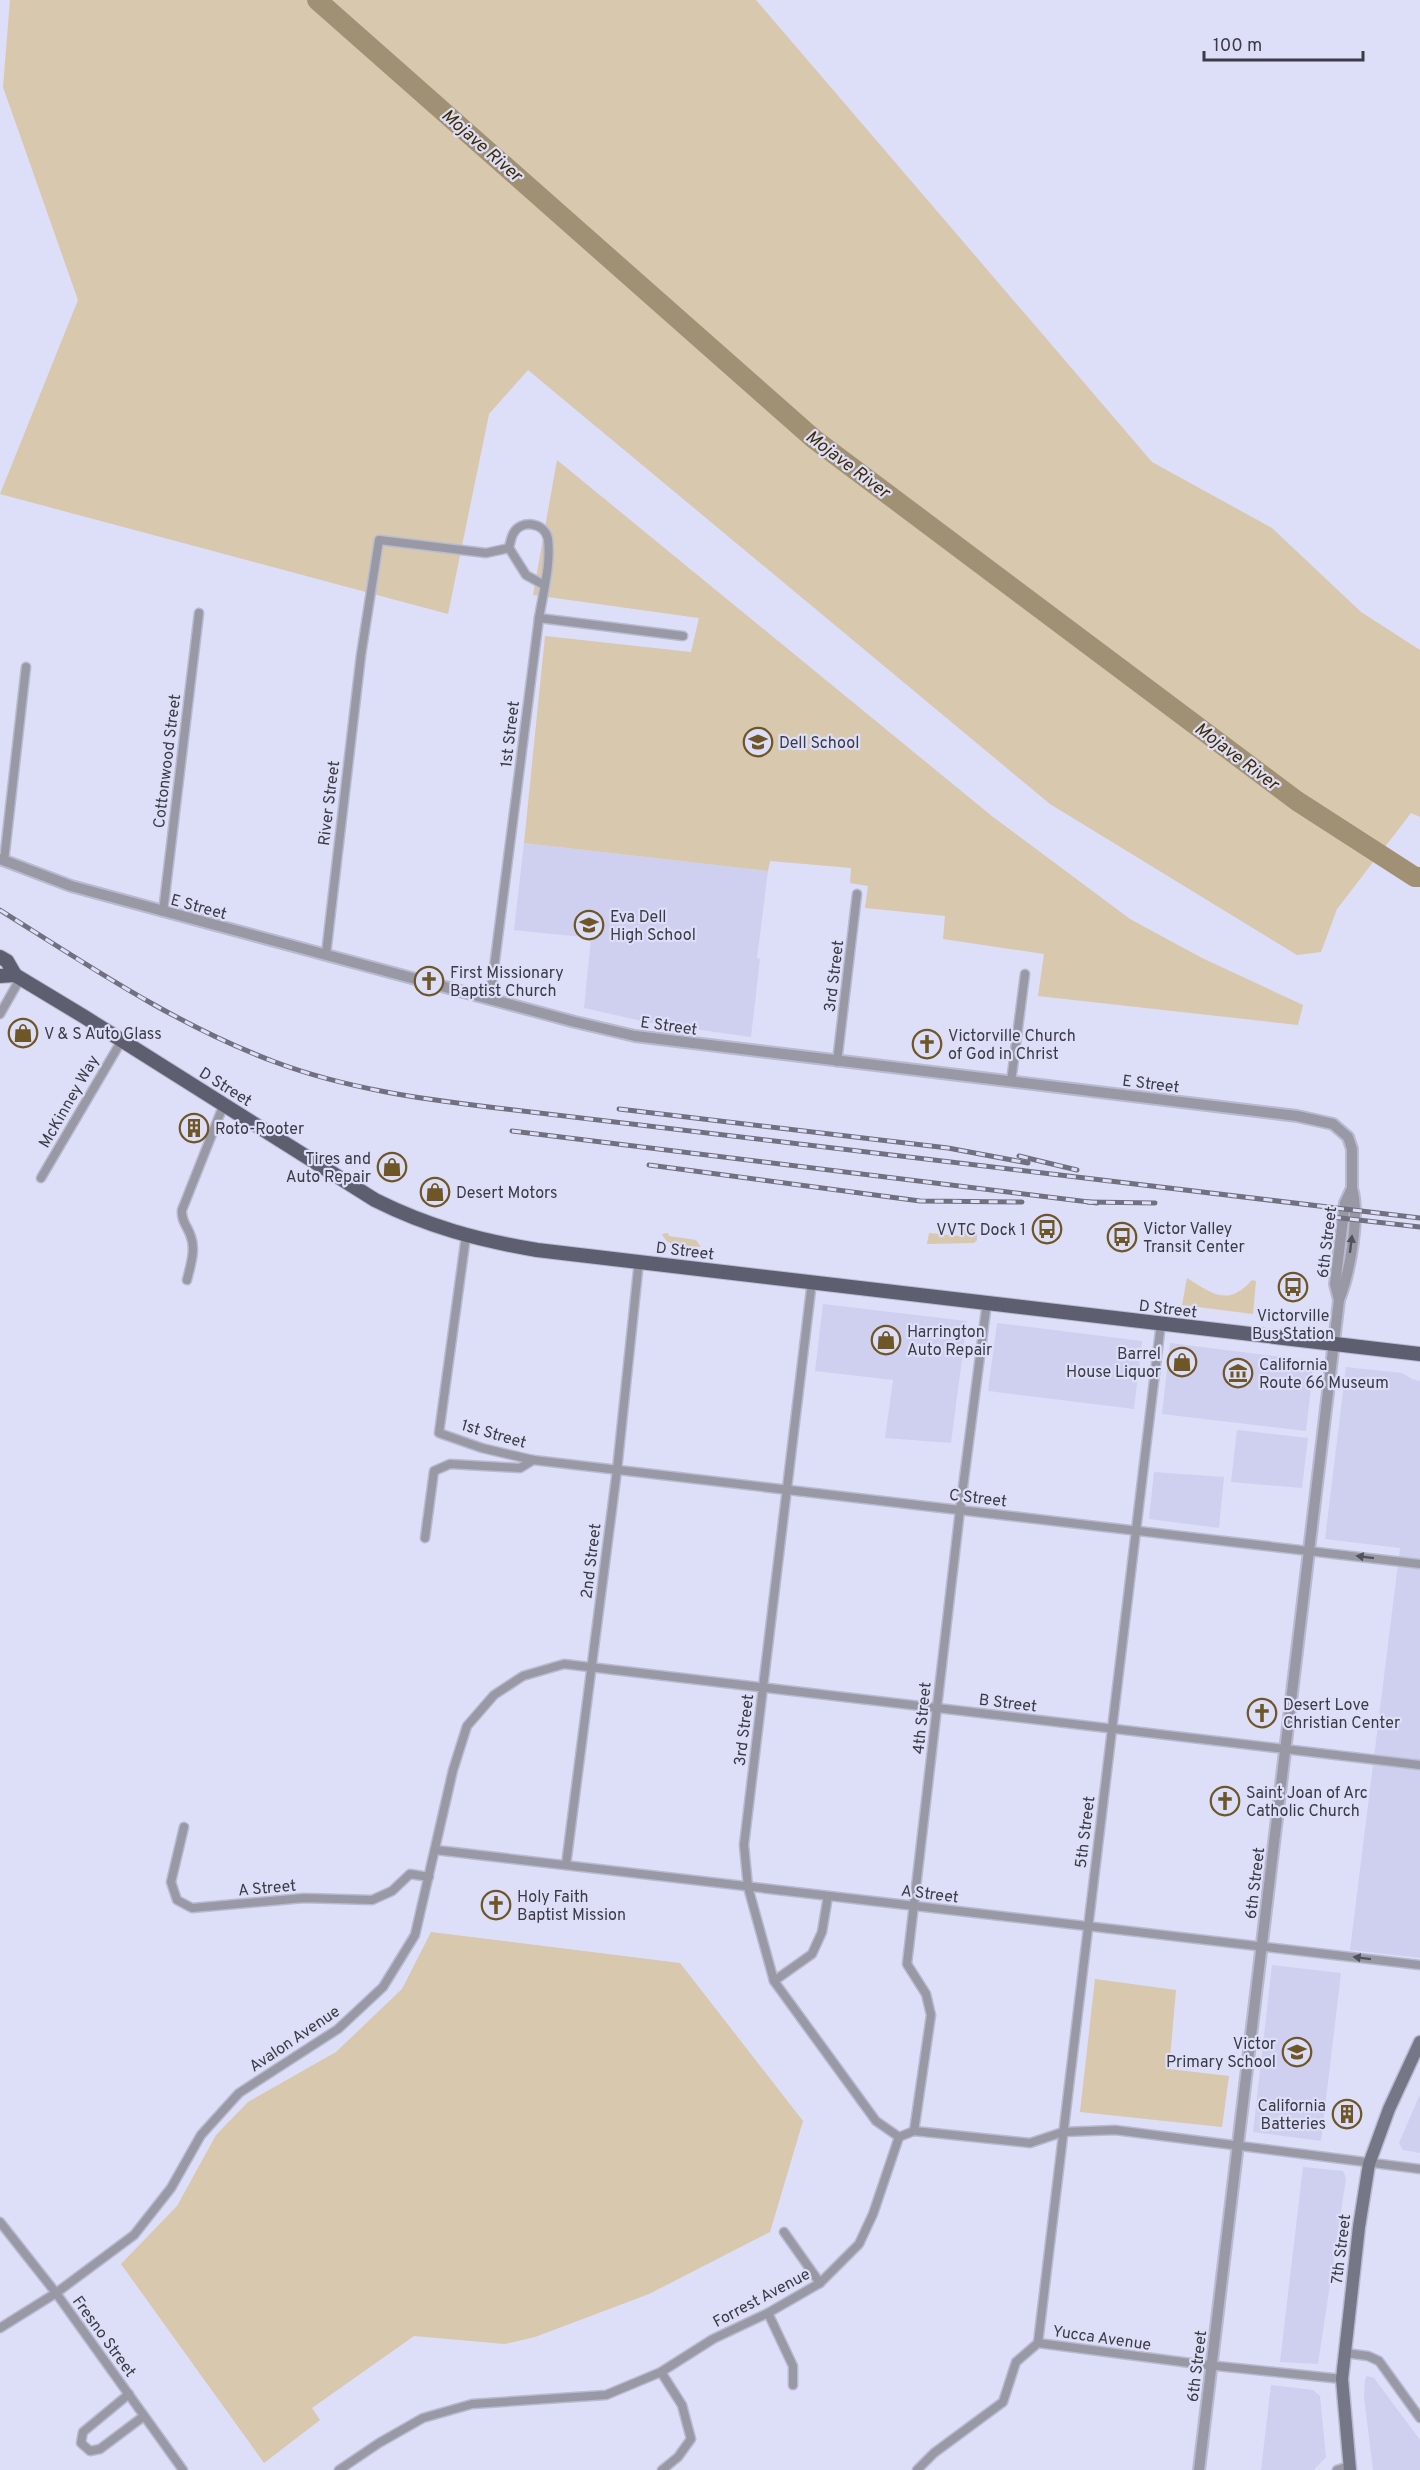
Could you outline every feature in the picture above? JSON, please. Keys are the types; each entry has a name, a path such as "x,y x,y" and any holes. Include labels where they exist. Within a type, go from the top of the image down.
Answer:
{"main road":[{"name":"D Street","path":"0,957 7,961 18,977 375,1200 422,1222 466,1236 537,1250 1420,1354"},
{"path":"0,976 18,977"},
{"name":"7th Street","path":"1345,2469 1342,2379 1359,2227 1370,2164 1389,2109 1420,2042"}],"street":[{"name":"1st Street","path":"490,999 539,618 549,557 548,536 540,526 531,523 518,528 509,548"},
{"name":"River Street","path":"326,954 361,655 380,540 486,554 509,548"},
{"path":"509,548 526,576 544,585"},
{"name":"Cottonwood Street","path":"163,912 199,613"},
{"path":"539,618 683,636"},
{"path":"2,860 26,667"},
{"name":"E Street","path":"2,860 50,880 163,912 635,1035 837,1062 1315,1118 1333,1124 1348,1137"},
{"name":"3rd Street","path":"837,1062 857,894"},
{"path":"1011,1082 1025,974"},
{"path":"0,1014 18,977"},
{"name":"McKinney Way","path":"41,1178 122,1040"},
{"path":"188,1280 192,1259 192,1239 182,1218 182,1210 224,1104"},
{"name":"6th Street","path":"1199,2470 1339,1300 1347,1281 1356,1204 1352,1188 1354,1155 1348,1137"},
{"name":"1st Street","path":"466,1236 439,1433 483,1448 533,1460"},
{"name":"2nd Street","path":"566,1865 616,1470 639,1261"},
{"name":"3rd Street","path":"812,1281 744,1845 748,1887 774,1981 876,2121 899,2137"},
{"name":"4th Street","path":"914,2130 932,2015 927,1994 907,1964 960,1510 987,1302"},
{"name":"5th Street","path":"1038,2343 1161,1323"},
{"name":"1st Street","path":"424,1538 434,1471 450,1464 520,1468 533,1460"},
{"name":"C Street","path":"533,1460 1420,1564"},
{"name":"Avalon Avenue","path":"0,2328 56,2293 134,2235 171,2188 201,2135 240,2093 338,2029 383,1988 415,1935 453,1770 467,1726 494,1695 522,1676 564,1664 592,1668"},
{"name":"B Street","path":"592,1668 1420,1765"},
{"name":"A Street","path":"184,1827 171,1882 177,1900 192,1908 304,1898 372,1900 392,1891 410,1874 429,1877"},
{"name":"A Street","path":"436,1850 1420,1965"},
{"path":"774,1981 812,1954 822,1932 828,1896"},
{"path":"899,2137 914,2130 1030,2143 1063,2132 1115,2130 1420,2169"},
{"name":"Forrest Avenue","path":"342,2469 423,2418 472,2404 606,2395 661,2372 713,2339 768,2313 820,2283 859,2244 873,2214 899,2137"},
{"name":"Fresno Street","path":"0,2222 56,2293 183,2470"},
{"path":"784,2232 820,2283"},
{"path":"768,2313 793,2366 793,2385"},
{"name":"Yucca Avenue","path":"917,2470 934,2453 1003,2402 1016,2362 1038,2343 1211,2366 1342,2379"},
{"path":"1345,2353 1368,2356 1379,2361 1420,2418"},
{"path":"661,2372 682,2405 691,2439 678,2457 662,2470"},
{"path":"129,2394 83,2432 81,2443 90,2451 100,2449 144,2416"}],"shaded area":[{"path":"10,0 756,0 1152,462 1272,528 1361,612 1420,650 1420,817 1411,813 1337,909 1321,952 1297,955 1050,804 528,370 489,414 448,614 0,494 78,300 3,87"},
{"path":"557,460 993,817 1130,919 1202,958 1303,1005 1298,1025 1038,996 1044,954 943,939 945,916 865,908 868,886 850,883 851,868 770,861 768,871 524,843 545,636 691,652 699,618 533,595"},
{"path":"524,843 768,871 757,958 760,959 751,1037 651,1023 584,1008 591,938 514,930"},
{"path":"959,1228 973,1229 977,1232 977,1240 974,1243 927,1244 929,1233 959,1236"},
{"path":"668,1233 669,1236 696,1240 701,1247 673,1244 662,1234"},
{"path":"1187,1278 1220,1295 1235,1293 1252,1280 1256,1281 1253,1314 1182,1305"},
{"path":"823,1304 967,1321 951,1443 885,1438 893,1380 815,1371"},
{"path":"997,1323 1142,1341 1134,1409 988,1391"},
{"path":"1170,1343 1314,1361 1306,1431 1162,1414"},
{"path":"1346,1367 1402,1373 1420,1381 1420,1958 1350,1950 1400,1548 1325,1539"},
{"path":"1237,1430 1308,1438 1302,1488 1231,1482"},
{"path":"1154,1472 1224,1477 1219,1528 1149,1519"},
{"path":"431,1932 680,1963 803,2121 770,2232 649,2294 535,2337 505,2344 414,2336 312,2408 320,2420 264,2463 121,2264 177,2206 216,2135 248,2102 336,2052 402,1989"},
{"name":"Victor Primary School","path":"1272,1965 1341,1973 1321,2141 1253,2132"},
{"path":"1095,1979 1176,1990 1169,2069 1229,2076 1222,2127 1080,2112"},
{"path":"1420,2094 1420,2153 1403,2150 1399,2143"},
{"path":"1303,2167 1343,2171 1346,2178 1318,2364 1280,2362"},
{"path":"1367,2376 1374,2378 1420,2440 1420,2470 1373,2470 1364,2397"},
{"path":"1271,2385 1313,2390 1320,2396 1326,2457 1314,2470 1261,2470"}],"waterway":[{"name":"Mojave River","path":"317,0 814,439 1297,801 1415,877 1420,877"}],"railway":[{"path":"0,910 100,973 203,1031 275,1062 357,1086 469,1105 1420,1218"},
{"path":"619,1109 948,1148 1028,1163"},
{"path":"512,1131 1097,1203"},
{"path":"1019,1156 1077,1170"},
{"path":"649,1165 920,1201 1022,1202"},
{"path":"1088,1202 1155,1203"},
{"path":"1332,1217 1420,1227"}],"place":[{"name":"Dell School","path":"758,742"},
{"name":"Eva Dell High School","path":"589,925"},
{"name":"First Missionary Baptist Church","path":"429,981"},
{"name":"V & S Auto Glass","path":"23,1033"},
{"name":"Victorville Church of God in Christ","path":"927,1044"},
{"name":"Roto-Rooter","path":"194,1128"},
{"name":"Tires and Auto Repair","path":"392,1167"},
{"name":"Desert Motors","path":"435,1192"},
{"name":"VVTC Dock 1","path":"1047,1229"},
{"name":"Victor Valley Transit Center","path":"1122,1237"},
{"name":"Victorville Bus Station","path":"1293,1287"},
{"name":"Harrington Auto Repair","path":"886,1340"},
{"name":"Barrel House Liquor","path":"1182,1362"},
{"name":"California Route 66 Museum","path":"1238,1373"},
{"name":"Desert Love Christian Center","path":"1262,1713"},
{"name":"Saint Joan of Arc Catholic Church","path":"1225,1801"},
{"name":"Holy Faith Baptist Mission","path":"496,1905"},
{"name":"Victor Primary School","path":"1297,2052"},
{"name":"California Batteries","path":"1347,2114"}]}
